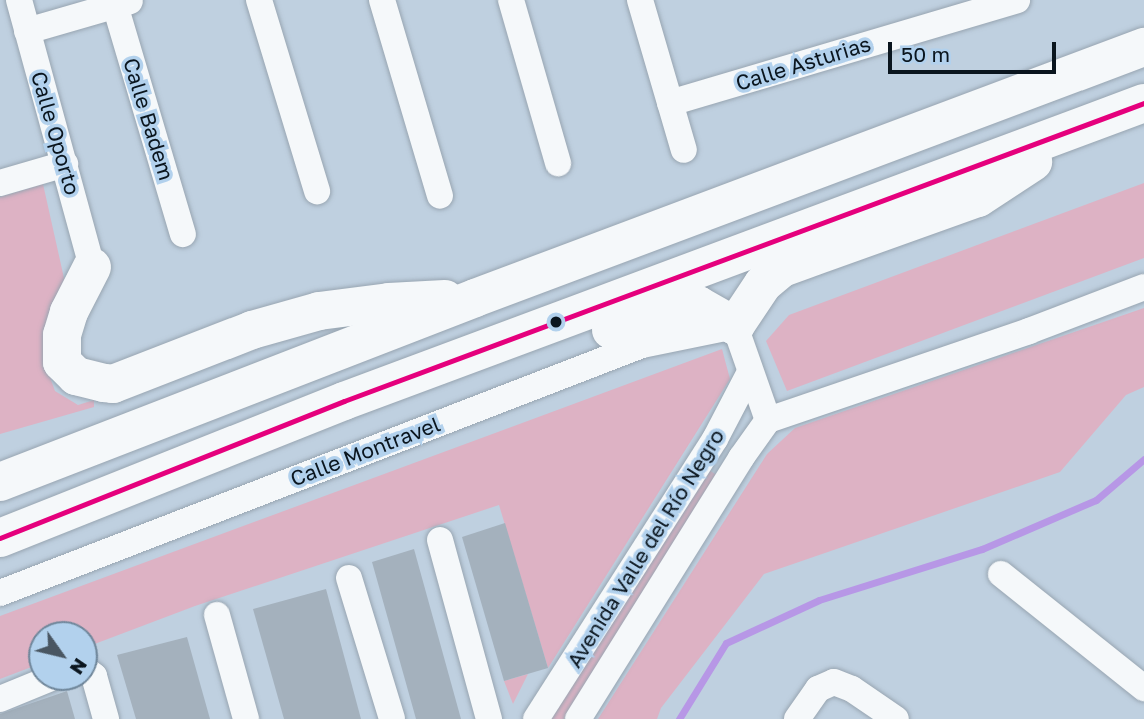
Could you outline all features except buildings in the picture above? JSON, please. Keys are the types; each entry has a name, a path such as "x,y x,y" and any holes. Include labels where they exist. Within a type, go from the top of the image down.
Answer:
{"highway":[{"path":"0,482 475,298 1144,47"},
{"path":"0,538 344,401 1144,103"},
{"path":"344,401 370,402 417,397 677,306 698,305 735,326 763,284 782,268 978,198 1094,122"},
{"path":"92,267 69,312 62,335 62,362 75,376 113,384 252,330 319,311 388,302 475,298"}],"street":[{"name":"Calle Oporto","path":"19,0 92,267"},
{"path":"259,0 317,191"},
{"path":"383,0 440,196"},
{"path":"511,0 558,163"},
{"path":"640,0 684,150"},
{"name":"Calle Asturias","path":"670,103 1013,1"},
{"path":"27,31 123,3"},
{"name":"Calle Badem","path":"123,3 183,234"},
{"path":"0,183 65,164"},
{"path":"735,326 749,374 768,421 1030,331 1144,287"},
{"name":"Calle Montravel","path":"0,593 642,345 735,326"},
{"name":"Avenida Valle del Río Negro","path":"536,719 715,439 749,374"},
{"name":"Avenida Valle del Río Negro","path":"578,719 741,458 768,421"},
{"path":"715,439 719,452 724,457 741,458"},
{"path":"440,540 489,719"},
{"path":"1001,574 1144,688"},
{"path":"349,578 392,719"},
{"path":"217,615 246,719"},
{"path":"797,719 818,689 834,681 852,689 896,719"},
{"path":"0,699 28,688"},
{"path":"98,690 106,719"}],"shaded area":[{"path":"1144,183 1144,258 787,391 766,341 789,315"},
{"path":"43,184 68,296 44,361 55,391 78,405 94,400 94,407 0,434 0,197"},
{"path":"1144,308 1144,387 1126,395 1060,472 764,574 661,708 657,719 598,719 767,454 795,428"},
{"path":"722,349 730,379 548,668 499,505 195,606 98,643 98,621 28,621 28,668 0,679 0,616"},
{"path":"709,470 718,476 564,719 551,719"},
{"path":"528,674 513,704 504,681"}],"waterway":[{"path":"679,719 726,643 819,600 982,549 1096,500 1144,459"}],"transit line":[{"path":"0,538 344,401 1144,103"}]}
